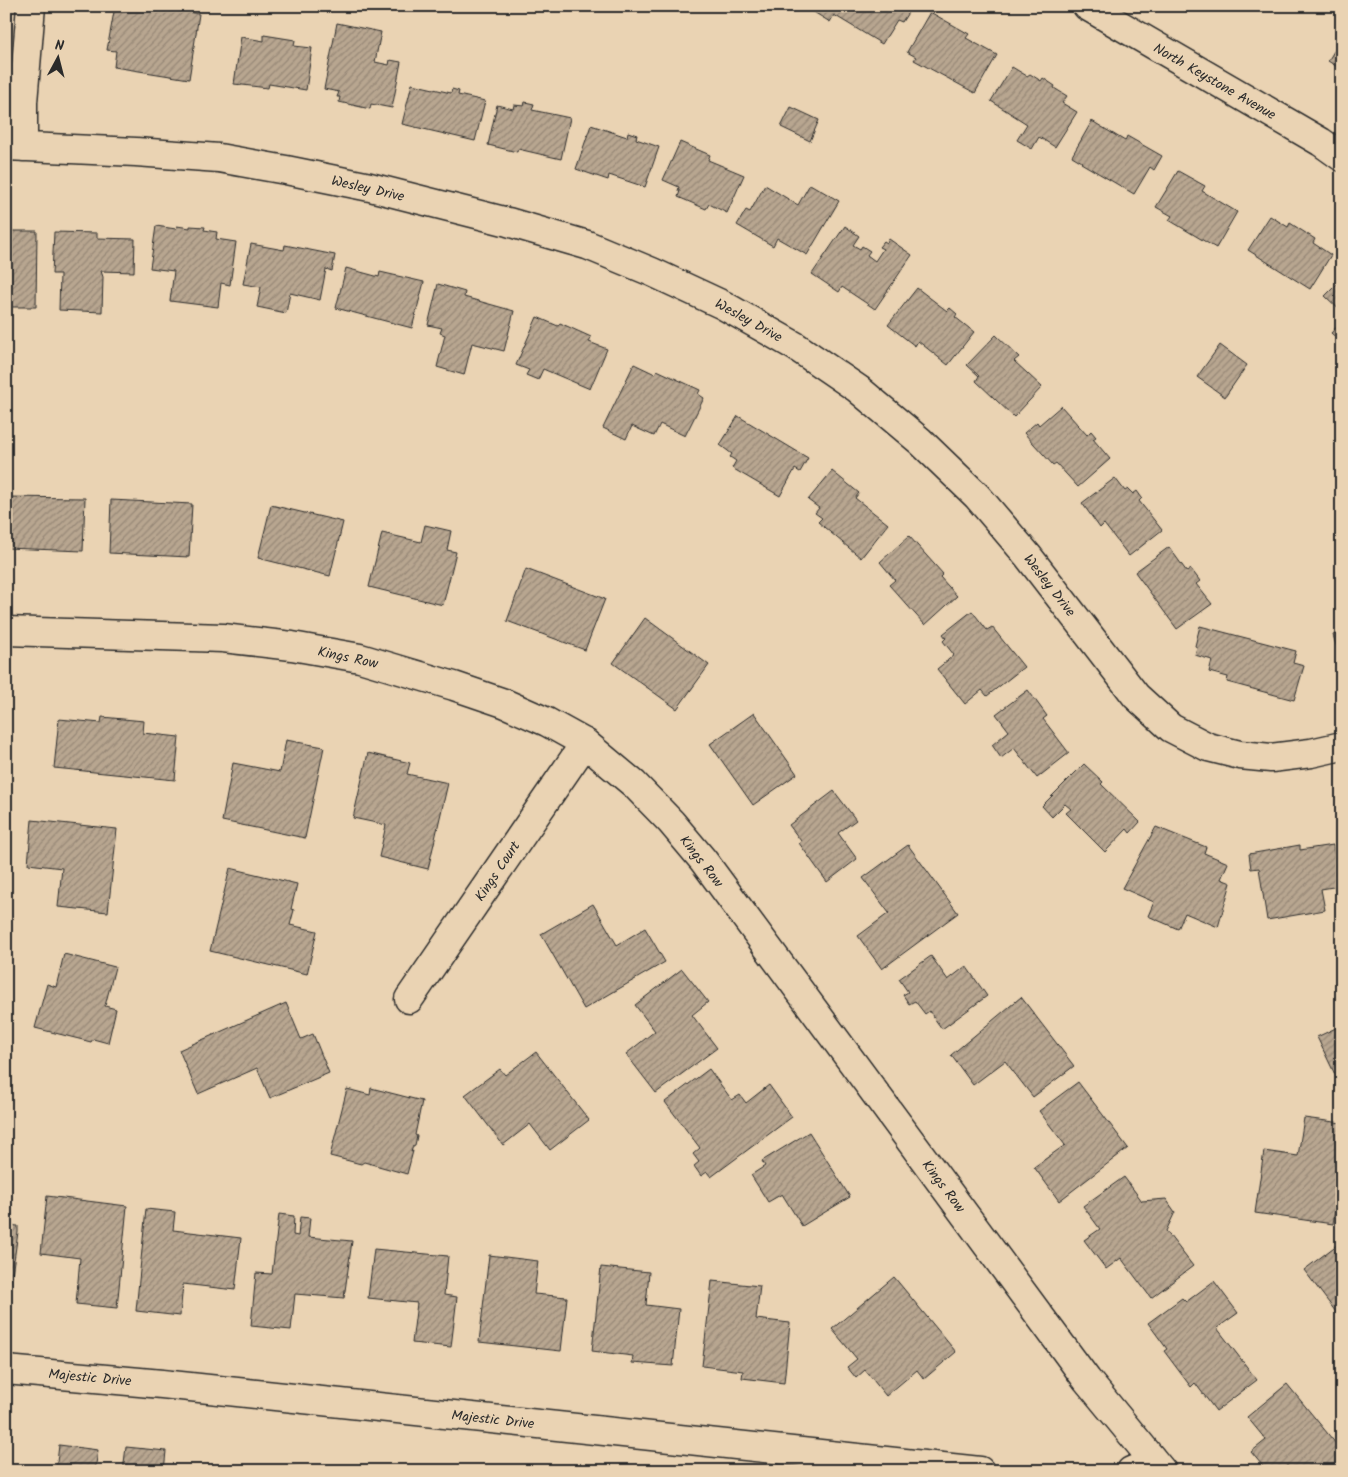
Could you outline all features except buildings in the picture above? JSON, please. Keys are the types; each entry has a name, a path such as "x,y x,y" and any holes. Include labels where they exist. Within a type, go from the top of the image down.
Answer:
{"street":[{"path":"14,146 23,102 31,6"},
{"name":"North Keystone Avenue","path":"1087,6 1321,142 1342,157"},
{"name":"Wesley Drive","path":"14,146 219,158 370,188 508,222 586,245 723,304 796,346 858,389 920,441 977,496 1028,556 1136,696 1171,728 1208,747 1240,755 1271,758 1311,753 1342,746"},
{"name":"Kings Row","path":"6,631 223,638 292,646 360,658 414,673 504,703 547,722 585,744 634,784 671,822 703,860 1087,1380 1148,1467"},
{"name":"Kings Court","path":"409,999 585,744"},
{"name":"Majestic Drive","path":"6,1370 162,1384 980,1471"}]}
